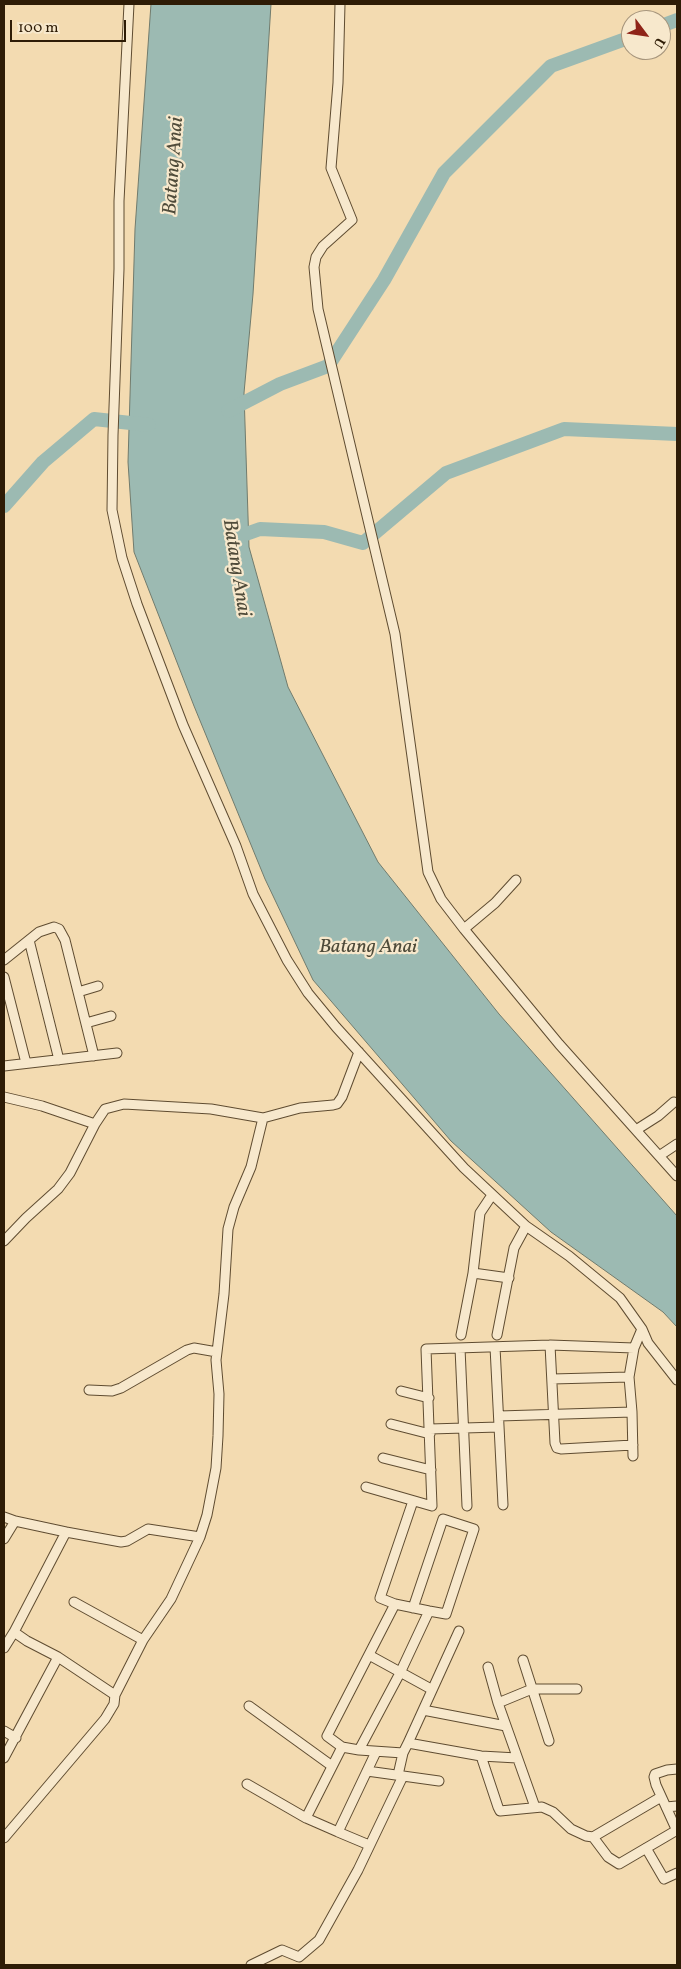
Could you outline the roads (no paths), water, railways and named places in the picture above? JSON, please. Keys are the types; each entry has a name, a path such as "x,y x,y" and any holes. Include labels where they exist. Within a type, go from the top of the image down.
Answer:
{"street":[{"path":"129,4 119,200 119,269 112,510 122,558 140,612 186,733 236,846 253,894 287,960 308,993 464,1168 526,1226 569,1256 620,1298 642,1329 648,1343 677,1380"},
{"path":"340,4 338,83 331,168 352,220 323,246 315,262 318,309 395,634 428,872 442,899 464,929 559,1044 677,1176"},
{"path":"464,929 495,903 516,880"},
{"path":"4,960 48,928 54,927 59,929 64,940 94,1056"},
{"path":"29,940 60,1060"},
{"path":"4,978 26,1063"},
{"path":"78,992 98,986"},
{"path":"86,1023 111,1016"},
{"path":"4,1241 58,1189 70,1173 105,1108 124,1104 211,1109 263,1118 300,1108 337,1104 342,1097 359,1052"},
{"path":"4,1066 117,1053"},
{"path":"4,1097 42,1106 95,1124"},
{"path":"636,1130 658,1116 674,1102"},
{"path":"4,1838 105,1719 114,1704 115,1695 143,1640 171,1599 200,1537 208,1515 216,1468 220,1394 216,1360 224,1294 228,1229 234,1207 251,1167 263,1118"},
{"path":"659,1156 677,1144"},
{"path":"461,1335 473,1272 480,1213 492,1194"},
{"path":"497,1335 514,1248 526,1226"},
{"path":"473,1272 509,1278"},
{"path":"633,1456 629,1377 634,1348 642,1329"},
{"path":"366,1487 432,1506 426,1349 550,1345 634,1348"},
{"path":"550,1345 554,1443 559,1449 632,1446"},
{"path":"495,1347 503,1505"},
{"path":"89,1390 112,1391 121,1388 187,1350 194,1348 218,1352"},
{"path":"460,1348 468,1506"},
{"path":"552,1379 629,1377"},
{"path":"401,1391 429,1398"},
{"path":"498,1416 632,1412"},
{"path":"391,1424 430,1432 464,1428 499,1427"},
{"path":"383,1458 431,1470"},
{"path":"413,1501 380,1598 395,1604 413,1608 446,1614 474,1529 443,1519 413,1608"},
{"path":"4,1517 66,1532 121,1542 126,1542 148,1529 200,1537"},
{"path":"4,1539 15,1521"},
{"path":"4,1648 66,1532"},
{"path":"74,1602 143,1640"},
{"path":"395,1604 327,1736 342,1747 376,1752 403,1753"},
{"path":"359,1750 400,1673 429,1611"},
{"path":"251,1965 282,1950 299,1958 317,1943 358,1870 400,1776 403,1753 459,1631"},
{"path":"14,1632 58,1657 115,1695"},
{"path":"369,1655 431,1689"},
{"path":"4,1758 58,1657"},
{"path":"523,1660 549,1741"},
{"path":"488,1667 498,1703 535,1807"},
{"path":"498,1703 532,1689 576,1689"},
{"path":"249,1706 332,1766"},
{"path":"423,1710 506,1726"},
{"path":"4,1731 16,1738"},
{"path":"408,1743 481,1756 517,1758"},
{"path":"306,1818 342,1747"},
{"path":"338,1832 376,1752"},
{"path":"481,1756 500,1811 535,1807 548,1809 572,1829 586,1836 593,1837 661,1797"},
{"path":"593,1837 608,1857 619,1864 677,1831 654,1777 655,1774 677,1769"},
{"path":"367,1771 439,1781"},
{"path":"247,1784 306,1818 369,1845"},
{"path":"666,1807 677,1806"},
{"path":"646,1848 664,1879 677,1874"}],"water":[{"name":"Batang Anai","path":"151,4 271,4 253,294 244,393 249,547 288,687 378,862 499,1014 677,1216 677,1327 663,1312 551,1232 451,1141 313,980 265,879 194,706 134,552 128,462 135,229"}],"waterway":[{"path":"671,22 677,20"},
{"path":"228,411 280,384 328,366 384,280 444,173 551,66 621,41"},
{"path":"4,506 43,462 94,419 149,425"},
{"path":"232,539 260,529 324,532 363,543 446,473 564,429 677,434"}]}
